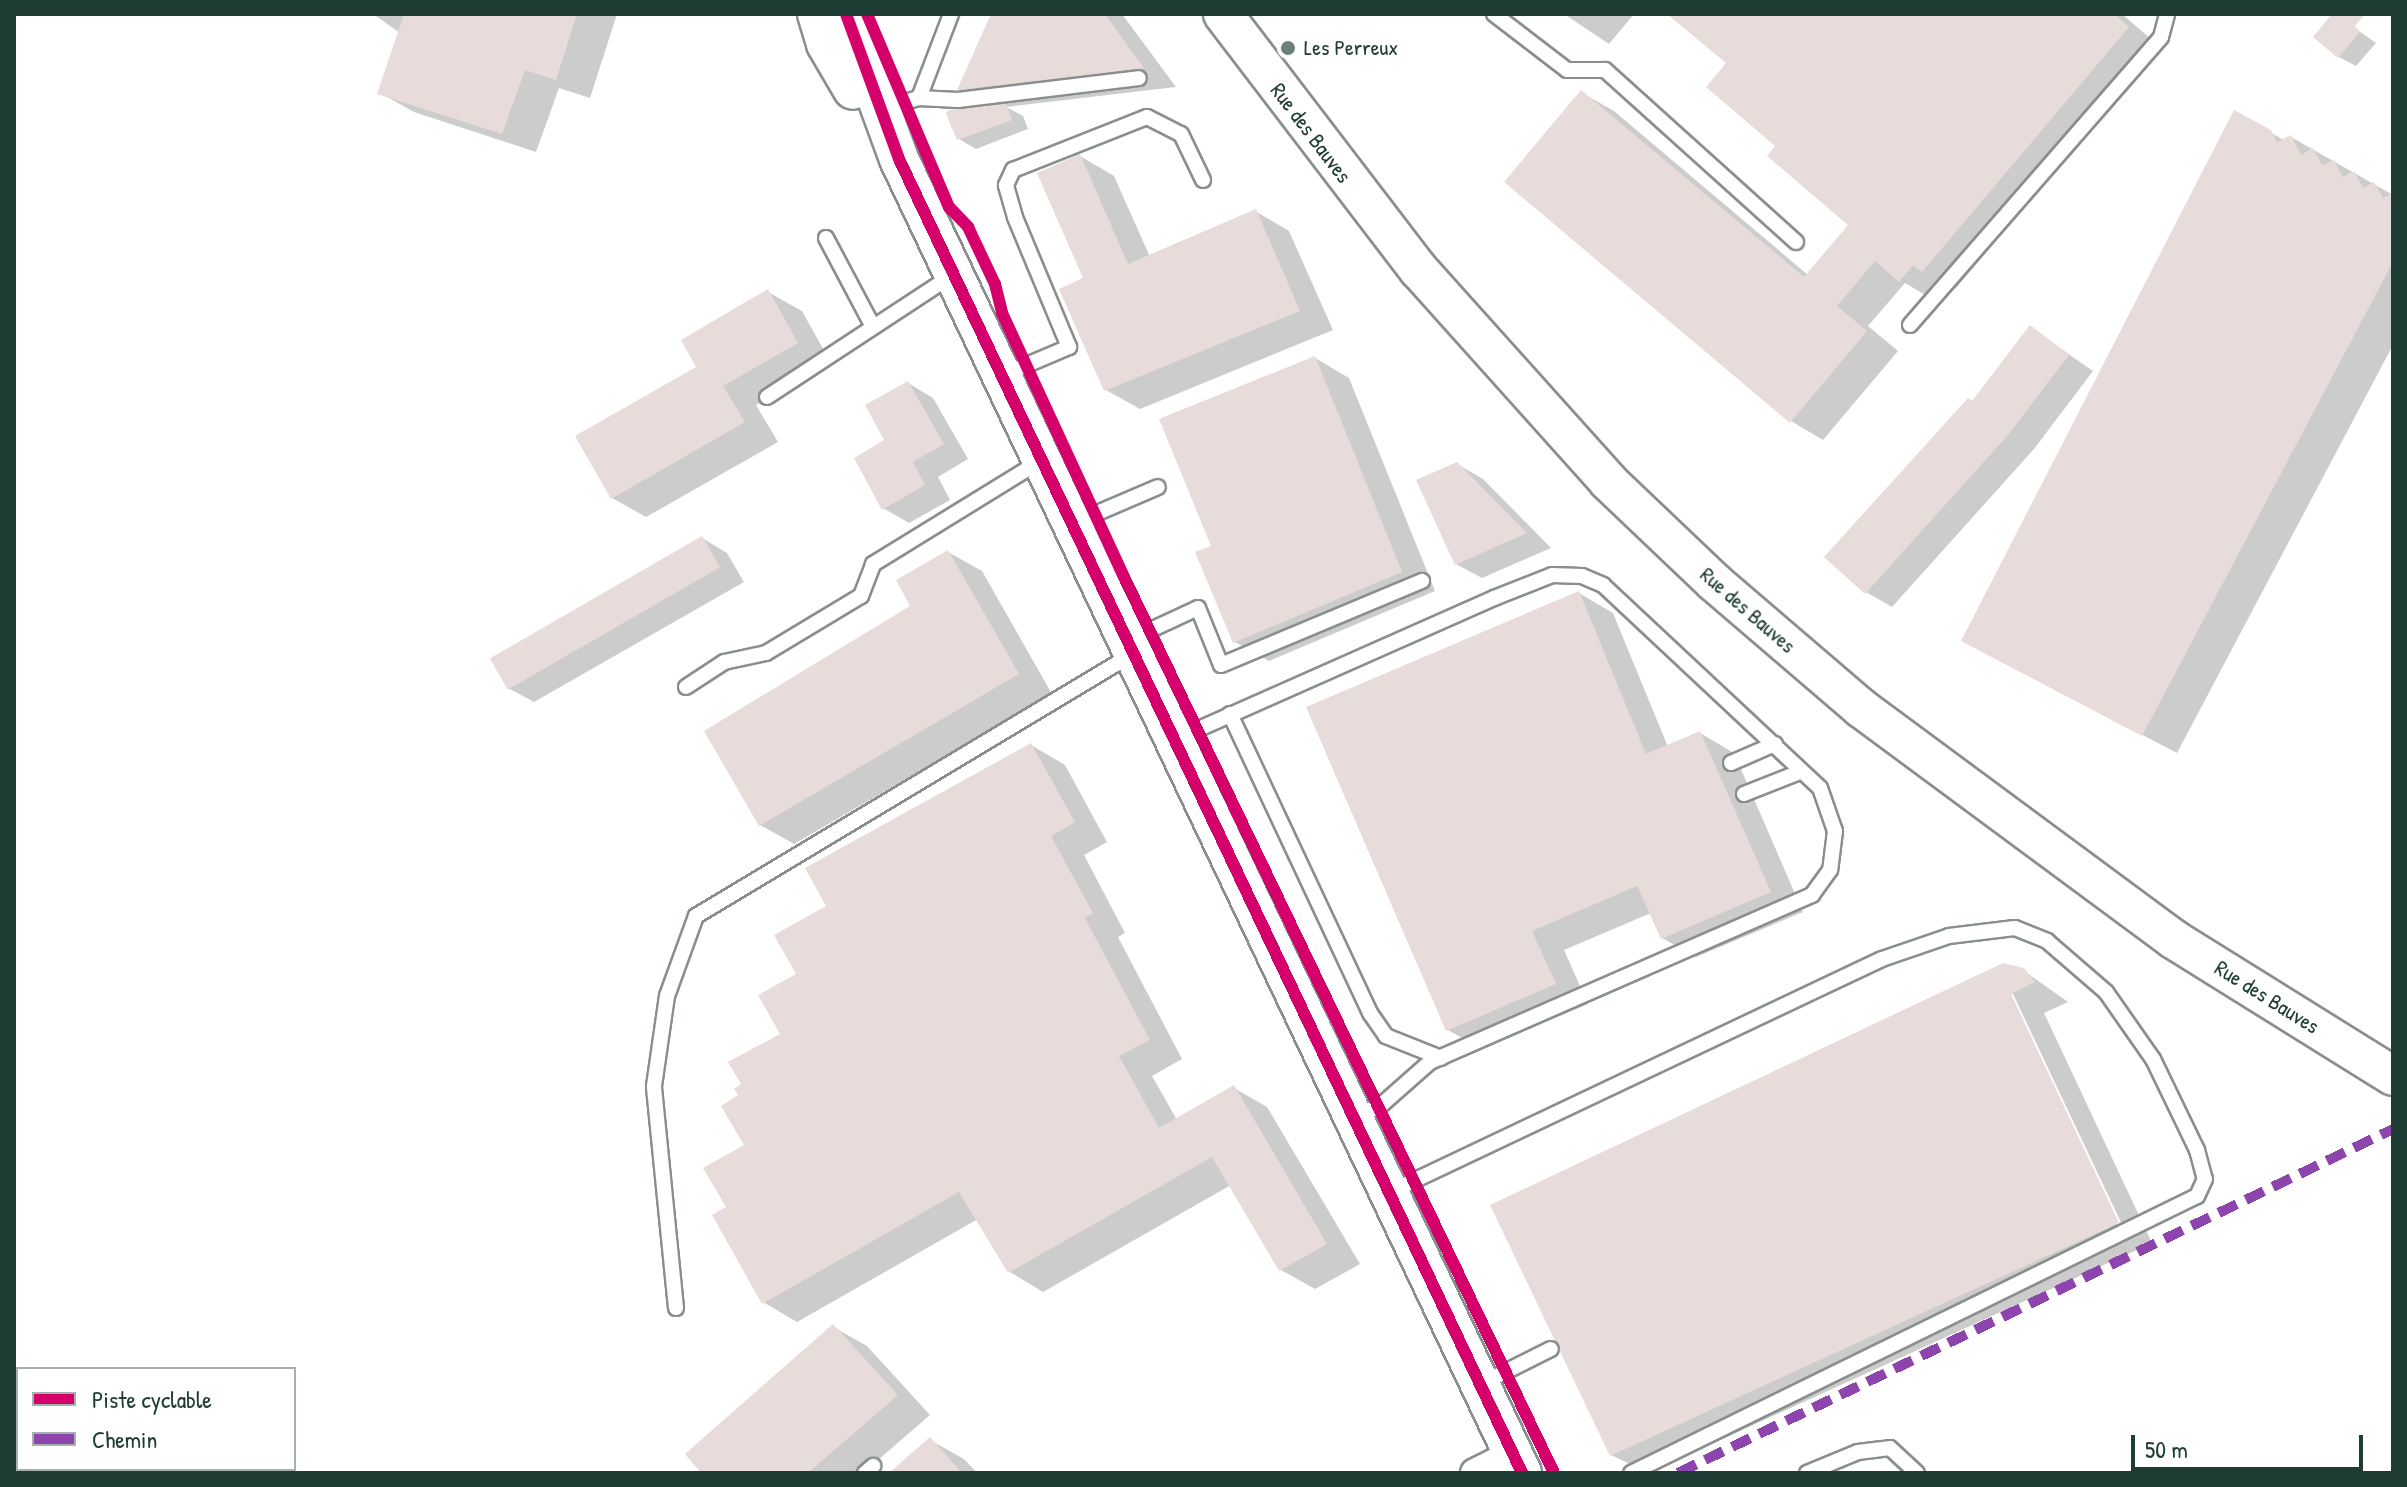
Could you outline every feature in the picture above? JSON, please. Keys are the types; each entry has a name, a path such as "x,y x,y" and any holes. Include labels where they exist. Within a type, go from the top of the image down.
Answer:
{"street":[{"path":"817,14 826,44 874,111 899,159 1518,1463 1475,1473"},
{"path":"846,14 874,111"},
{"name":"Rue des Bauves","path":"1223,14 1419,270 1608,481 1714,582 1861,708 2173,939 2393,1076"}],"lane":[{"path":"919,98 951,14"},
{"path":"1494,14 1567,70 1605,70 1796,242"},
{"path":"1910,325 2161,37 2167,14"},
{"path":"874,111 919,98 958,100 1139,78"},
{"path":"1002,375 1069,347 1015,217 1006,185 1013,170 1147,117 1181,134 1203,180"},
{"path":"826,238 872,325"},
{"path":"767,397 872,325 954,274"},
{"path":"686,687 724,662 766,653 861,596 873,564 1043,460"},
{"path":"1073,523 1158,487"},
{"path":"1176,739 1494,598 1552,575 1582,576 1603,585 1820,788 1835,831 1830,870 1812,895 1441,1058 1379,1107 1354,1115"},
{"path":"676,1308 654,1086 667,996 696,916 1198,608 1221,665 1422,581"},
{"path":"1230,714 1370,1013 1386,1036 1441,1058"},
{"path":"1731,763 1775,744"},
{"path":"1744,794 1802,771"},
{"path":"1390,1192 1882,959 1949,936 2015,928 2047,941 2106,992 2153,1059 2197,1150 2205,1179 2197,1196 1631,1473"},
{"path":"1481,1384 1551,1349"},
{"path":"1807,1473 1858,1452 1890,1448 1917,1473"}],"building":[{"path":"404,14 577,14 556,80 525,70 502,134 377,94"},
{"path":"991,14 1105,14 1144,68 957,90"},
{"path":"1667,14 2114,14 2129,27 1922,272 1913,265 1899,282 1875,261 1837,306 1867,331 1790,423 1504,182 1581,90 1804,277 1848,225 1767,156 1775,146 1706,87 1726,63"},
{"path":"2332,14 2365,14 2355,26 2360,32 2338,58 2313,37"},
{"path":"1006,104 1012,120 957,140 946,114 948,110"},
{"path":"2234,110 2271,130 2277,142 2291,135 2301,155 2313,148 2322,165 2334,160 2343,177 2354,171 2363,188 2374,182 2383,198 2393,193 2393,262 2142,736 1961,641"},
{"path":"1080,154 1128,264 1256,209 1300,311 1104,391 1059,289 1083,278 1037,173"},
{"path":"768,289 798,343 723,386 745,422 611,499 575,436 696,367 681,340"},
{"path":"2030,325 2069,355 2008,435 1865,594 1824,557 1968,398 1972,401"},
{"path":"1315,356 1402,572 1233,643 1195,552 1211,546 1159,419"},
{"path":"908,381 944,444 913,462 925,485 882,510 854,458 884,440 865,405"},
{"path":"1457,462 1527,533 1455,565 1416,480"},
{"path":"702,536 720,567 508,690 490,658"},
{"path":"948,550 1019,674 759,826 704,731 910,606 896,580"},
{"path":"1579,591 1646,754 1700,731 1771,892 1661,939 1637,886 1532,931 1556,984 1446,1031 1306,707"},
{"path":"1031,743 1075,822 1051,836 1093,913 1085,918 1150,1040 1119,1056 1159,1128 1234,1085 1327,1244 1279,1271 1212,1157 1008,1273 959,1192 762,1304 712,1215 726,1207 703,1168 744,1145 721,1106 738,1095 734,1089 741,1084 728,1062 780,1034 758,995 796,974 774,935 826,906 805,868"},
{"path":"2003,963 2024,968 2035,982 2011,994 2119,1223 1610,1456 1490,1205"},
{"path":"833,1324 898,1395 808,1473 701,1473 685,1454"},
{"path":"930,1437 962,1473 889,1473"}],"marked path":[{"path":"1678,1473 2393,1129"}],"cycle path":[{"path":"846,14 899,159 1522,1473"},
{"path":"867,14 949,207 968,227 995,284 1002,313 1124,577 1554,1473"}],"place":[{"name":"Les Perreux","path":"1288,48"}]}
